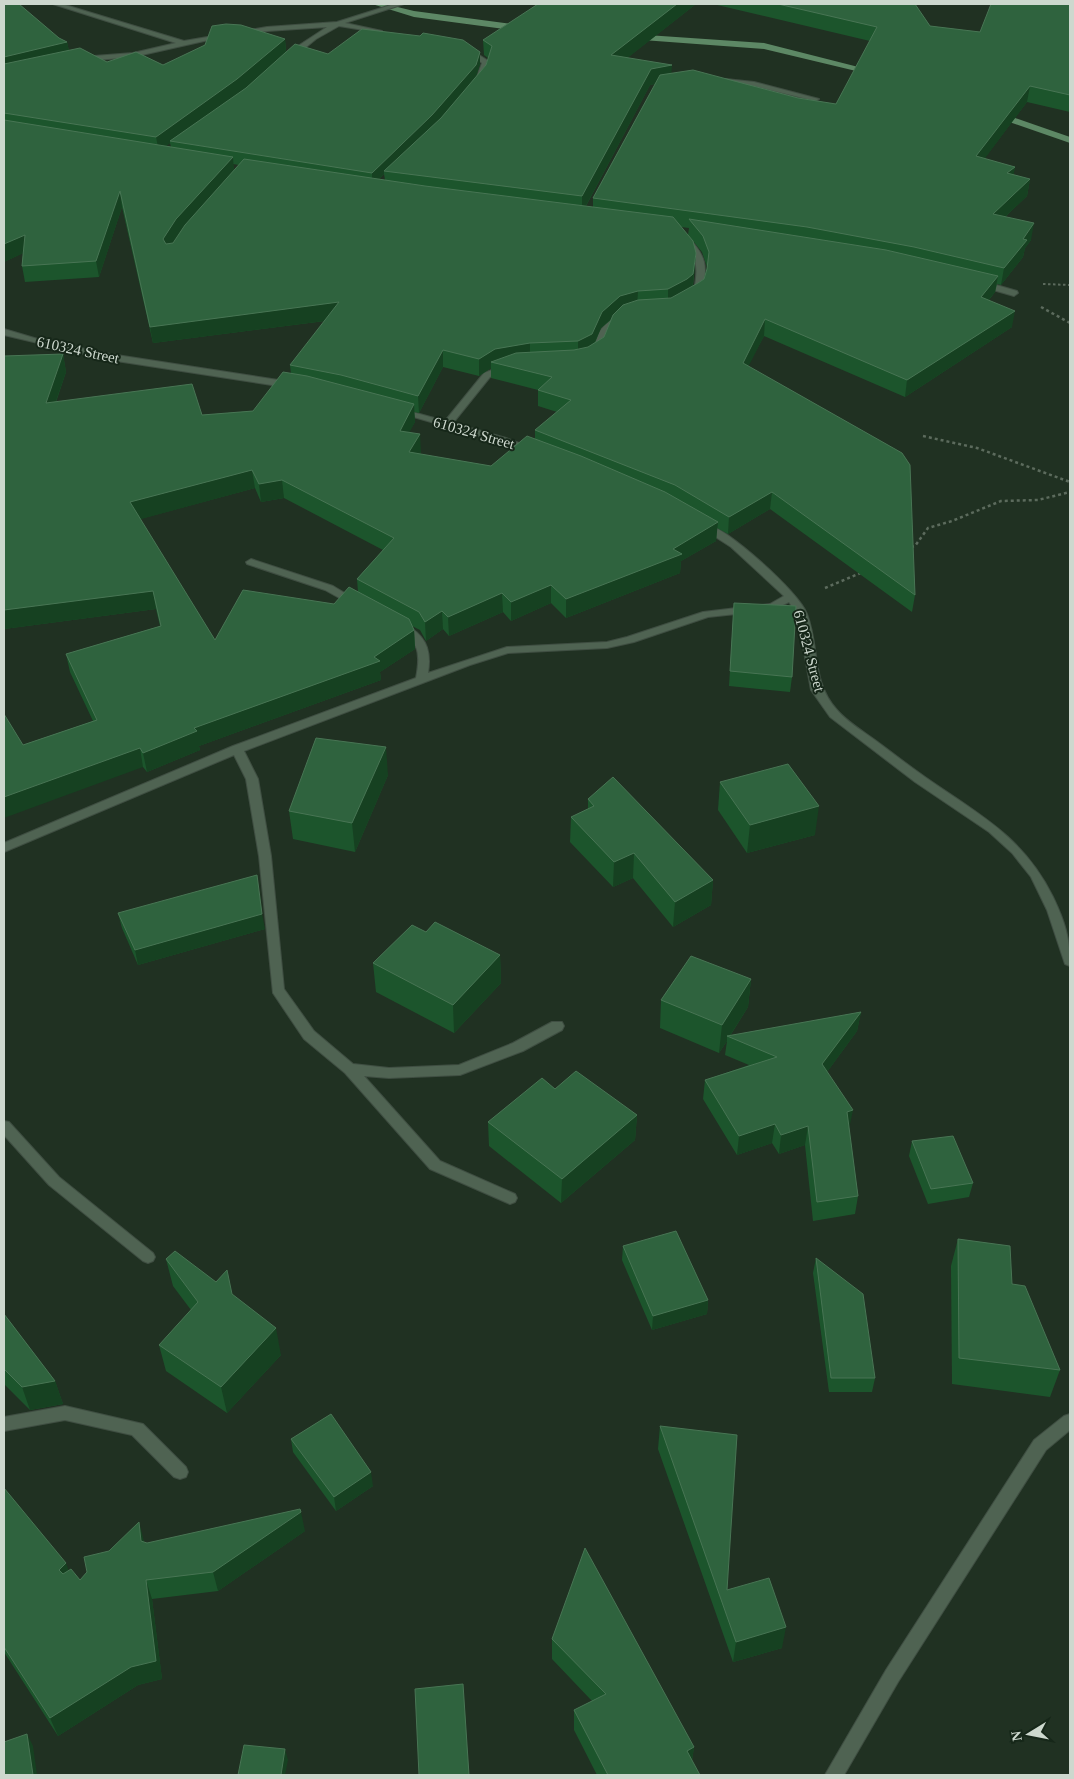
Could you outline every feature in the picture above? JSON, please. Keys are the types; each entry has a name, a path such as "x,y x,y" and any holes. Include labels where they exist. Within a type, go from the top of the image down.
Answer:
{"street":[{"path":"56,4 184,43"},
{"path":"282,65 303,43 337,24 357,16 401,4"},
{"path":"79,59 133,55 184,43 267,29 337,24 386,32"},
{"path":"454,45 463,48 486,62 482,78 476,86"},
{"path":"717,80 754,84 815,99"},
{"path":"687,300 698,292 703,269 699,254 677,231 694,233"},
{"path":"969,280 1014,293"},
{"path":"589,358 598,353 601,336 609,324 632,312"},
{"name":"610324 Street","path":"4,332 27,339 137,362 300,387"},
{"path":"447,424 487,375 499,369 515,367"},
{"name":"610324 Street","path":"390,409 503,440 539,453"},
{"name":"610324 Street","path":"692,519 735,545 791,596 802,614 817,690 824,704 834,714 912,774 993,829 1016,850 1040,884 1053,910 1070,961"},
{"path":"251,562 329,588 364,607"},
{"path":"4,848 237,749 421,681 466,662 507,650 607,645 630,640 707,614 773,607 791,596"},
{"path":"390,620 415,634 423,644 425,661 421,681"},
{"path":"237,749 252,779 266,856 278,990 308,1035 350,1069 435,1165 510,1198"},
{"path":"350,1069 389,1073 460,1070 518,1047 557,1026"},
{"path":"4,1126 54,1182 148,1257"},
{"path":"4,1424 65,1413 138,1429 180,1472"},
{"path":"834,1775 892,1676 1040,1445 1070,1421"}],"path":[{"path":"922,436 977,448 1070,482"},
{"path":"906,548 915,546 928,528 952,521 1001,500 1038,500 1070,492"},
{"path":"831,584 862,572 869,567"}],"building":[{"path":"4,4 19,4 59,38 67,42 4,57"},
{"path":"538,4 677,4 611,55 672,65 651,69 582,196 384,171 441,118 486,65 492,46 483,40"},
{"path":"778,4 915,4 930,26 980,32 991,4 1070,4 1070,95 1030,86 976,156 1015,167 1007,173 1030,179 993,214 1034,223 1023,239 1027,240 1004,268 914,247 807,227 593,198 660,75 693,70 798,98 836,104 877,27"},
{"path":"226,24 241,25 285,39 237,79 156,137 4,113 4,64 80,48 107,62 136,52 163,65 205,45 212,26"},
{"path":"362,29 420,36 423,33 463,40 480,52 476,65 432,115 372,173 170,141 246,88 295,44 328,54"},
{"path":"4,120 233,157 176,219 163,239 166,244 173,243 185,225 244,159 425,186 673,217 693,241 696,253 693,274 668,289 638,291 620,296 602,312 592,334 578,341 530,343 495,349 479,359 443,350 418,396 341,375 290,365 339,302 150,327 120,191 96,261 22,266 25,235 4,244"},
{"path":"689,219 886,250 998,276 981,297 1015,311 907,380 765,319 743,363 902,453 910,465 915,595 772,492 729,517 675,485 535,430 571,400 538,390 552,377 491,362 516,353 574,350 588,347 604,337 613,315 623,305 638,300 671,298 704,279 709,252 703,236"},
{"path":"63,354 46,403 192,384 202,415 253,411 283,372 307,376 414,404 400,431 420,434 409,452 491,466 527,436 581,456 665,492 718,522 673,549 682,554 566,599 551,585 511,602 502,593 448,617 442,611 425,622 419,612 357,579 394,538 282,480 259,484 252,470 130,502 215,640 243,590 334,604 349,587 409,619 414,630 374,657 380,661 194,728 197,731 143,753 140,748 4,797 4,714 23,745 97,720 66,654 161,626 153,591 4,610 4,356"},
{"path":"734,603 796,606 792,677 730,671"},
{"path":"316,738 386,747 352,823 289,811"},
{"path":"788,764 819,806 750,825 720,782"},
{"path":"613,777 713,880 675,902 634,853 614,862 571,817 594,806 588,799"},
{"path":"257,875 262,914 135,950 118,913"},
{"path":"435,922 500,955 453,1005 373,963 412,925 426,932"},
{"path":"691,956 751,979 722,1025 661,1000"},
{"path":"861,1012 822,1064 853,1110 847,1112 858,1196 817,1202 808,1126 781,1135 775,1124 739,1136 705,1080 777,1057 727,1036"},
{"path":"576,1071 637,1115 562,1179 488,1122 542,1078 555,1089"},
{"path":"953,1136 973,1183 931,1189 912,1141"},
{"path":"676,1231 708,1300 653,1316 623,1246"},
{"path":"958,1239 1010,1246 1012,1284 1025,1286 1060,1370 959,1358"},
{"path":"175,1251 216,1282 227,1270 232,1294 276,1328 221,1387 159,1345 198,1302 166,1259"},
{"path":"816,1258 863,1294 875,1378 831,1378"},
{"path":"4,1314 55,1381 22,1387 4,1369"},
{"path":"331,1414 371,1472 334,1497 291,1439"},
{"path":"660,1426 737,1435 727,1590 769,1578 786,1627 736,1642"},
{"path":"4,1488 66,1563 59,1570 63,1574 71,1569 80,1580 87,1572 84,1557 109,1551 139,1522 141,1541 147,1543 300,1509 301,1512 213,1572 146,1580 156,1661 131,1667 50,1718 4,1647"},
{"path":"585,1548 694,1747 687,1751 700,1775 608,1775 574,1710 606,1694 552,1639"},
{"path":"463,1684 469,1775 419,1775 415,1689"},
{"path":"27,1734 33,1775 4,1775 4,1742"},
{"path":"244,1745 285,1749 281,1775 238,1775"}],"waterway":[{"path":"376,4 414,14 526,29"},
{"path":"632,37 764,46 877,73"},
{"path":"992,113 1070,140"}]}
